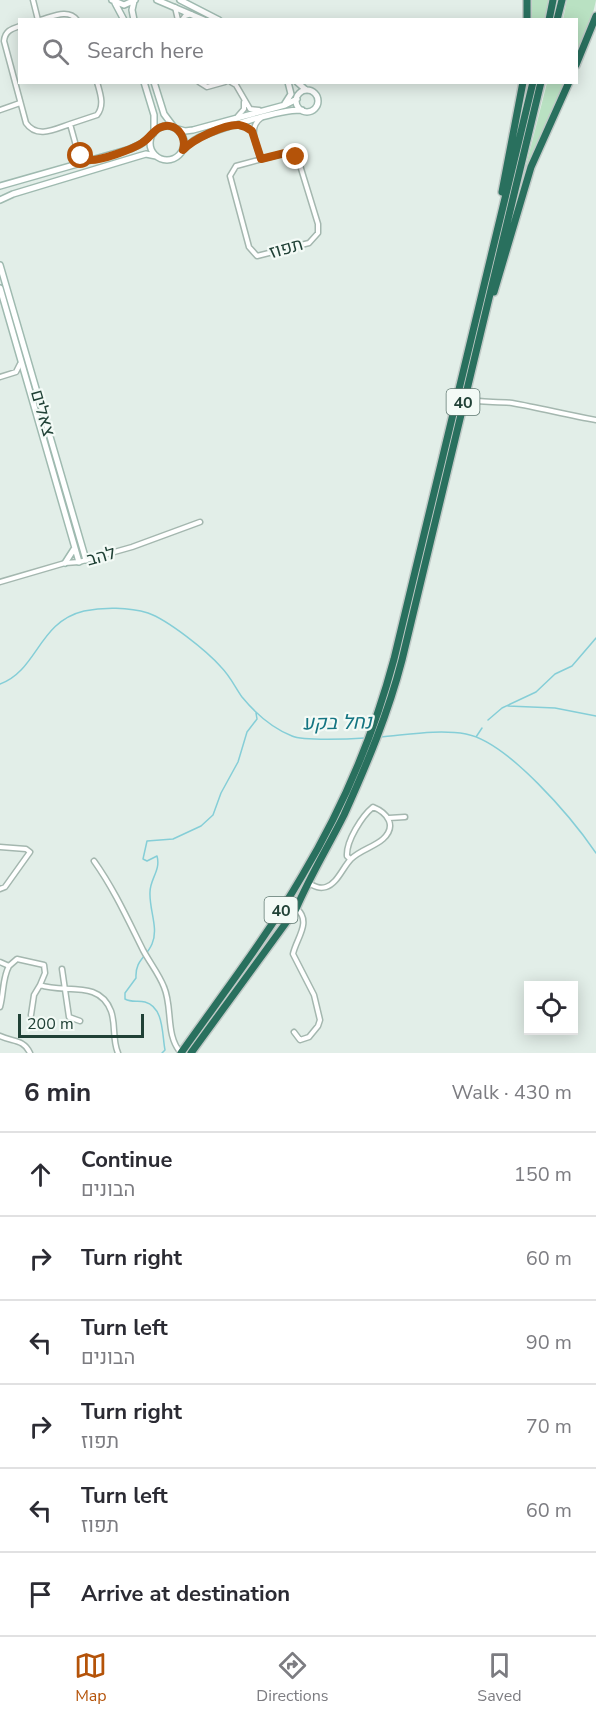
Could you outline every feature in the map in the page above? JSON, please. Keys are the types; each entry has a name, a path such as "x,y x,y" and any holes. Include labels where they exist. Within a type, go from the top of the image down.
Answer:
{"highway":[{"path":"527,0 527,18"},
{"path":"550,18 554,0"},
{"path":"558,18 562,0"},
{"path":"578,60 596,15"},
{"path":"486,274 523,84"},
{"name":"40","path":"380,719 533,84"},
{"name":"40","path":"191,1053 296,909 307,883 343,817 402,660 541,84"},
{"path":"471,369 531,168 567,84"},
{"name":"40","path":"181,1053 302,876 366,756"}],"street":[{"path":"33,0 38,18"},
{"path":"113,1 124,4 135,0"},
{"path":"134,18 132,10 135,0"},
{"path":"157,0 200,18"},
{"path":"180,0 215,18"},
{"path":"113,1 123,18"},
{"path":"174,6 179,18"},
{"path":"47,18 67,13 75,18"},
{"path":"182,18 193,14"},
{"path":"18,27 9,30 4,41 20,103 30,129 42,133 98,115 102,104 97,84"},
{"path":"145,84 154,115 150,147 156,156"},
{"path":"155,84 164,114 184,139 183,150"},
{"path":"202,84 207,87 218,84"},
{"path":"234,84 252,110 263,110"},
{"path":"283,105 291,94 288,84"},
{"path":"289,84 297,98 298,106 302,110"},
{"path":"0,200 13,194 146,154 172,160 200,137 292,110 310,111 318,103 316,94 300,84"},
{"path":"0,186 130,149 141,144 163,126 185,131 193,130 283,105 308,90"},
{"path":"236,118 243,112 244,101"},
{"path":"0,110 20,103"},
{"path":"252,131 256,121 261,118"},
{"path":"70,124 78,153 90,160"},
{"path":"236,125 252,131 261,159"},
{"path":"69,167 76,160 78,153"},
{"name":"תפוז","path":"285,153 296,157 319,228 317,236 309,243 257,256 249,247 230,176 236,166 261,159 285,153"},
{"name":"צאלים","path":"0,265 86,560"},
{"name":"צאלים","path":"0,288 79,562"},
{"path":"0,377 14,373 20,367 20,358"},
{"path":"14,373 22,375 27,380"},
{"path":"464,399 480,403 497,401 517,404 596,420"},
{"name":"להב","path":"0,582 132,547 200,522"},
{"path":"65,563 75,548"},
{"path":"351,859 347,856 347,847 355,829 373,807 389,818 405,817"},
{"path":"307,883 316,887 327,887 336,880 351,859 361,850 381,840 390,829 389,818"},
{"path":"0,847 26,849 30,852 5,887 0,889"},
{"path":"94,861 107,879 164,987 170,1007 172,1039 181,1053"},
{"path":"294,1032 300,1040 304,1040 318,1026 320,1020 314,995 293,954 303,927 303,918 296,909"},
{"path":"0,1007 4,993 5,974 17,958 44,965 46,968 34,994 31,1015"},
{"path":"0,962 9,966"},
{"path":"62,969 69,1017 80,1021"},
{"path":"40,985 50,989 90,990 102,997 110,1008 113,1018 114,1038 118,1053"},
{"path":"0,1038 22,1042 30,1053"}],"green space":[{"path":"531,0 549,0 545,18 532,18"},
{"path":"567,0 596,0 591,22 578,53 578,18 563,18"},
{"path":"547,84 565,84 536,148 514,213"}],"waterway":[{"name":"נחל בקע","path":"0,684 23,668 47,635 69,617 84,611 99,609 133,610 156,617 197,645 224,670 253,709 278,729 292,736 306,739 365,738"},
{"path":"488,720 502,708 536,692 555,674 572,666 596,638"},
{"path":"508,706 555,708 596,716"},
{"path":"162,1053 165,1050 159,1015 156,1010 145,1002 125,999 125,993 136,978 137,967 150,949 154,938 150,892 158,861 157,856 147,861 143,859 147,841 173,839 201,826 213,815 221,793 238,762 247,732 257,719 256,713"},
{"path":"476,737 482,728"},
{"name":"נחל בקע","path":"379,737 444,732 466,734 483,740 501,751 538,783 596,853"}],"route":[{"path":"81,156 90,160 130,149 141,144 163,126 174,127 180,131 185,143 183,150 200,137 236,125 252,131 261,159 285,153 296,157"}]}
